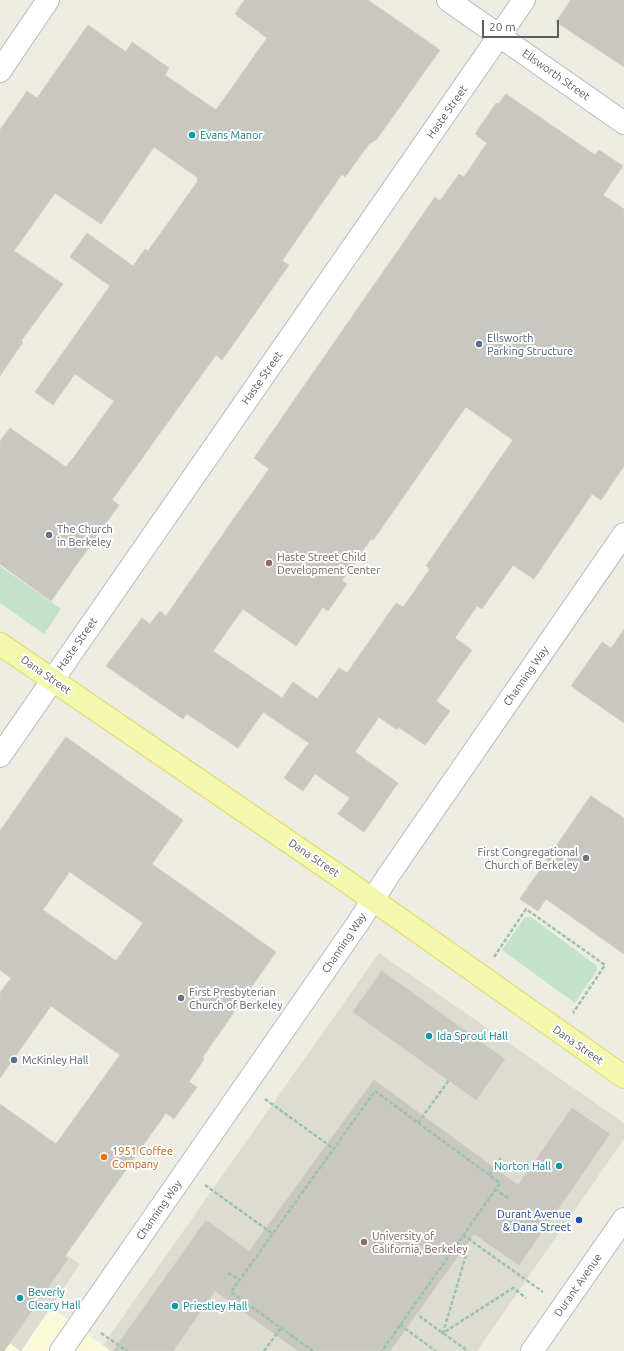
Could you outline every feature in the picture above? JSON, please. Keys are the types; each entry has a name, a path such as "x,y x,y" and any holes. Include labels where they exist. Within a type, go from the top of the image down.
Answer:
{"main road":[{"name":"Dana Street","path":"0,644 373,900 624,1077"}],"street":[{"path":"0,71 48,0"},
{"name":"Ellsworth Street","path":"448,0 624,122"},
{"name":"Haste Street","path":"0,756 524,0"},
{"name":"Channing Way","path":"61,1351 246,1085 624,534"},
{"name":"Durant Avenue","path":"532,1351 624,1219"}],"path":[{"path":"481,977 526,909 605,965 560,1033"},
{"path":"418,1123 449,1080"},
{"path":"246,1085 334,1148"},
{"path":"313,1351 231,1292 375,1091 500,1183 382,1351"},
{"path":"489,1175 502,1158"},
{"path":"186,1171 273,1234"},
{"path":"495,1189 508,1198"},
{"path":"463,1235 563,1307"},
{"path":"443,1333 466,1255"},
{"path":"228,1273 240,1280"},
{"path":"443,1333 513,1288 526,1298"},
{"path":"419,1316 468,1351"},
{"path":"83,1321 127,1351"},
{"path":"400,1325 436,1351"},
{"path":"264,1351 281,1328"}],"shaded area":[{"path":"0,566 61,609 44,634 0,603"},
{"path":"525,917 531,917 597,966 597,970 575,1003 502,950"},
{"name":"University of California, Berkeley","path":"379,953 624,1123 624,1139 477,1351 111,1351 103,1345"},
{"name":"Beverly Cleary Hall","path":"0,1210 80,1264 21,1351 0,1337"},
{"path":"51,1307 111,1351 21,1351"},
{"path":"0,1337 21,1351 0,1351"}],"building":[{"path":"245,0 368,0 440,50 377,139 369,144 345,177 342,174 282,261 289,265 222,360 216,355 112,500 119,505 51,601 0,564 0,441 10,428 66,467 77,453 114,401 75,374 53,405 35,392 110,286 70,257 87,233 133,266 145,249 148,251 198,181 198,178 154,147 101,224 55,193 14,251 63,284 21,341 23,342 0,376 0,130 27,91 37,98 88,25 126,52 132,42 169,68 165,75 216,110 267,38 235,14"},
{"path":"571,0 624,0 624,67 556,22"},
{"path":"506,94 595,155 599,150 623,166 603,195 624,209 624,466 601,500 592,494 534,579 513,565 482,609 477,606 455,638 472,650 436,701 450,711 425,745 398,727 397,730 379,717 355,752 398,783 364,832 338,814 350,798 315,774 303,791 284,778 309,743 263,712 238,748 187,714 183,719 106,666 142,618 150,624 160,611 166,616 269,469 254,458 435,197 440,201 459,174 464,177 487,143 475,134 496,103 498,104","holes":["466,407 513,440 426,566 430,569 403,607 396,603 347,673 339,668 317,699 293,682 282,698 213,651 243,609 296,646 323,607 328,611 347,584 342,581 371,539 373,540"]},
{"path":"624,630 624,723 571,686 602,642 611,648"},
{"name":"First Presbyterian Church of Berkeley","path":"66,737 183,820 152,864 276,952 202,1058 204,1059 189,1082 197,1087 174,1119 166,1113 65,1256 68,1259 4,1351 0,1351 0,1104 56,1144 120,1055 51,1006 0,1078 0,993 11,978 0,970 0,831","holes":["70,872 143,923 116,961 43,910"]},
{"name":"First Congregational Church of Berkeley","path":"591,796 624,818 624,954 546,899 538,911 520,899"},
{"name":"Ida Sproul Hall","path":"382,971 505,1059 476,1100 353,1012"},
{"path":"374,1080 518,1185 572,1108 610,1134 519,1265 474,1234 390,1351 298,1351 215,1291 173,1351 113,1351 206,1220 249,1251"}],"place":[{"name":"Evans Manor","path":"192,135"},
{"name":"Ellsworth Parking Structure","path":"479,344"},
{"name":"The Church in Berkeley","path":"49,535"},
{"name":"Haste Street Child Development Center","path":"269,563"},
{"name":"First Congregational Church of Berkeley","path":"586,858"},
{"name":"First Presbyterian Church of Berkeley","path":"181,998"},
{"name":"Ida Sproul Hall","path":"429,1036"},
{"name":"McKinley Hall","path":"14,1060"},
{"name":"1951 Coffee Company","path":"104,1157"},
{"name":"Norton Hall","path":"559,1166"},
{"name":"Durant Avenue & Dana Street","path":"579,1220"},
{"name":"University of California, Berkeley","path":"364,1242"},
{"name":"Beverly Cleary Hall","path":"20,1298"},
{"name":"Priestley Hall","path":"175,1306"}]}
